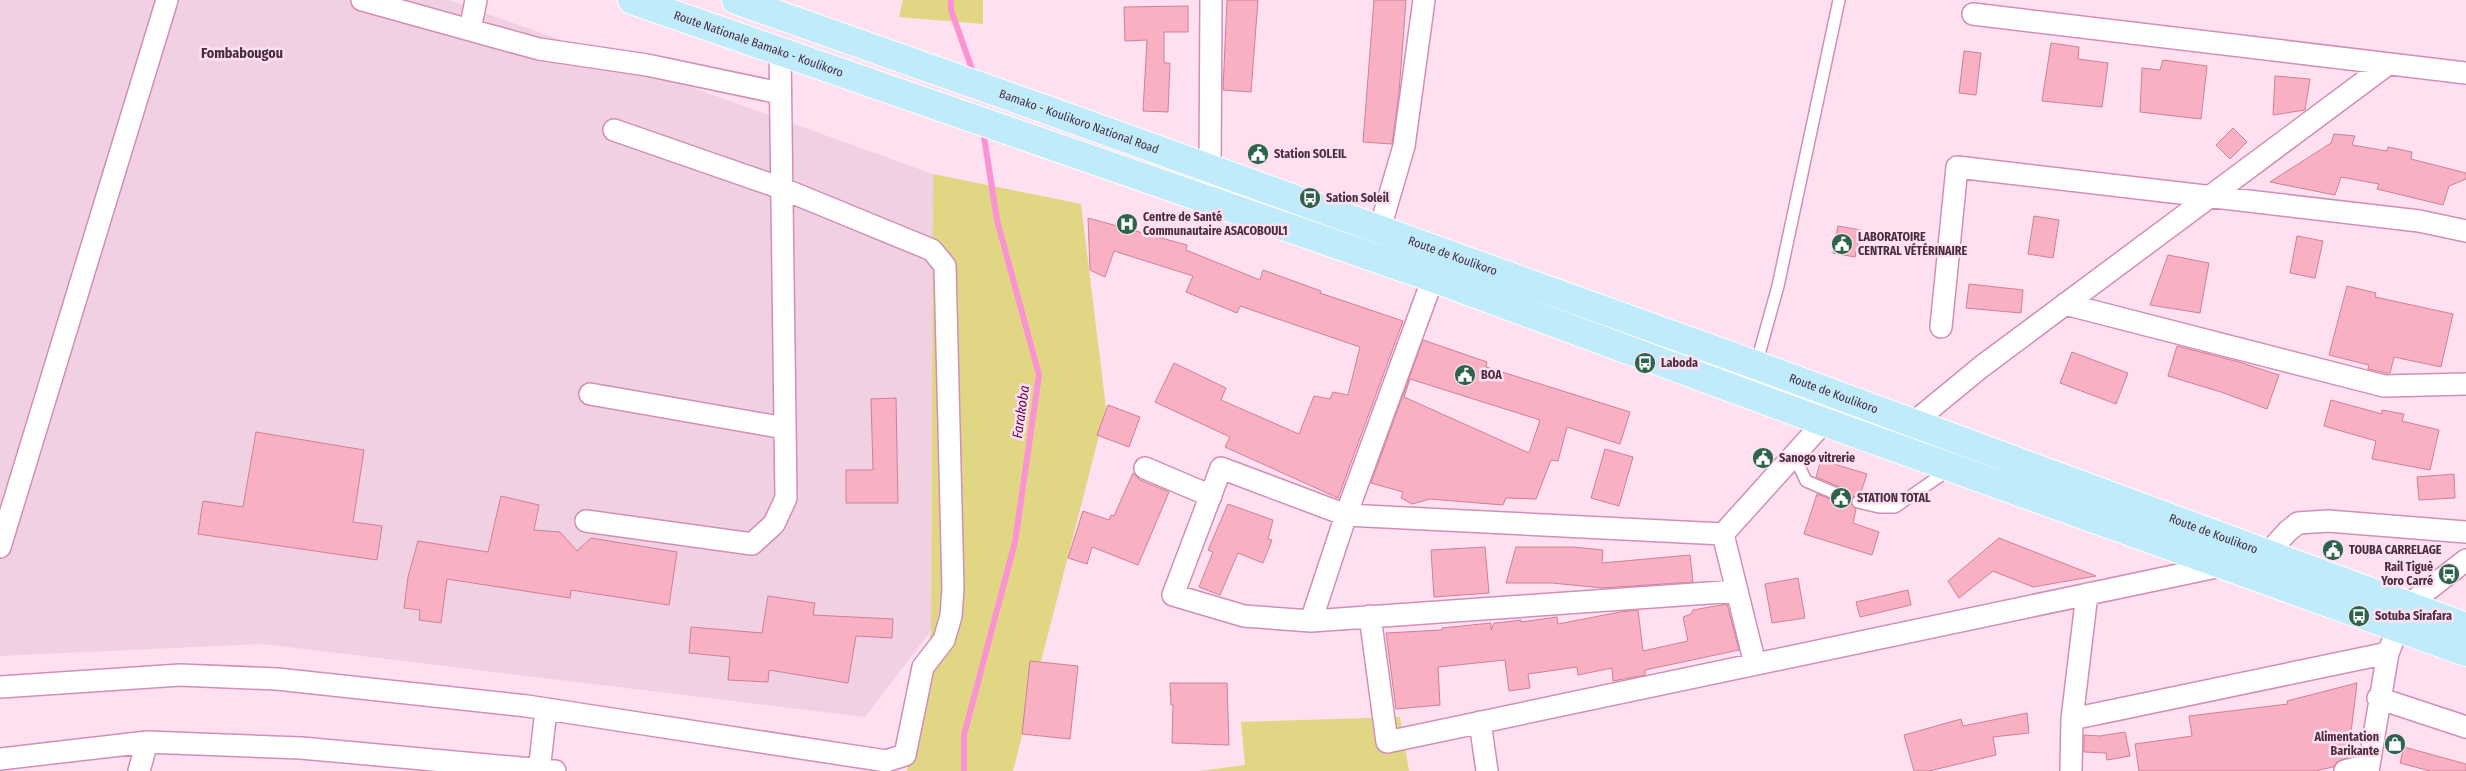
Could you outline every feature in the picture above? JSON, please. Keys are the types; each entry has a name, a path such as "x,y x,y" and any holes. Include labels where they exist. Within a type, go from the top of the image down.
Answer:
{"main road":[{"name":"Route Nationale Bamako - Koulikoro","path":"632,0 1200,198"},
{"name":"Bamako - Koulikoro National Road","path":"736,0 1258,185"},
{"name":"Route de Koulikoro","path":"1258,185 1913,422 2268,553 2403,617"},
{"path":"1200,198 1433,278 2220,566 2403,617 2466,627"},
{"path":"2403,617 2466,652"}],"street":[{"path":"0,546 167,0"},
{"path":"362,0 539,49 647,65 780,94"},
{"path":"470,30 476,0"},
{"path":"1200,198 1210,168 1211,0"},
{"path":"1380,228 1404,146 1424,0"},
{"path":"1973,14 2466,73"},
{"path":"586,522 752,544 774,524 786,498 780,52"},
{"path":"1913,422 1981,367 2388,64"},
{"path":"0,687 180,675 276,679 546,710 886,761 905,755 923,667 944,640 951,616 953,588 945,266 932,250 781,188 614,130"},
{"path":"1941,327 1957,167 2419,221 2466,231"},
{"path":"1311,621 1346,514 1433,278"},
{"path":"2066,304 2384,386 2466,384"},
{"path":"590,394 785,428"},
{"path":"1723,534 1824,422"},
{"path":"1145,468 1211,496"},
{"path":"1723,534 1346,514 1221,468 1172,596 1244,616 1311,621 1737,591"},
{"path":"2268,553 2298,523 2328,521 2466,532"},
{"path":"1723,534 1755,664"},
{"path":"2345,771 2368,768 2378,698 2388,653 2403,617 2466,560"},
{"path":"1370,616 1387,742 2220,566"},
{"path":"2071,771 2072,718 2080,665 2087,594"},
{"path":"2072,718 2388,653"},
{"path":"2378,698 2466,727"},
{"path":"0,759 147,742 301,748 544,770 546,710"},
{"path":"1480,722 1487,771"},
{"path":"139,771 147,742"}],"lane":[{"path":"1756,365 1778,286 1839,0"},
{"path":"1798,451 1800,468 1806,481 1839,495"},
{"path":"1858,502 1879,507 1895,507 1951,468"}],"shaded area":[{"path":"0,0 449,0 933,174 931,631 865,717 263,644 0,656"},
{"path":"903,0 983,0 983,24 899,17"},
{"path":"933,174 1081,204 1106,408 1013,771 907,771 931,631"},
{"path":"1400,717 1409,771 1200,771 1245,765 1241,722"}],"building":[{"path":"1227,0 1258,0 1251,92 1223,90"},
{"path":"1374,0 1406,0 1399,93 1392,144 1363,142"},
{"path":"1188,6 1188,32 1164,32 1164,63 1170,63 1168,112 1143,111 1147,40 1125,41 1124,7"},
{"path":"2051,43 2079,47 2078,59 2108,63 2102,107 2042,101"},
{"path":"1964,51 1981,53 1976,95 1959,93"},
{"path":"2163,60 2207,66 2201,119 2140,112 2142,68 2160,70"},
{"path":"2275,76 2310,79 2305,110 2273,115"},
{"path":"2233,128 2247,142 2230,159 2216,145"},
{"path":"2334,134 2355,136 2352,145 2387,151 2388,147 2412,152 2411,159 2466,173 2466,179 2449,186 2443,205 2377,189 2379,184 2341,177 2335,195 2270,182 2331,143"},
{"path":"2034,216 2059,220 2053,258 2028,254"},
{"path":"1088,218 1187,245 1186,250 1260,280 1263,270 1321,291 1320,293 1403,321 1338,498 1225,447 1230,437 1155,402 1174,363 1226,388 1221,400 1299,434 1314,396 1330,399 1333,392 1348,395 1360,347 1240,306 1237,313 1186,292 1193,276 1114,251 1105,277 1090,270"},
{"path":"1838,226 1861,230 1855,257 1833,253"},
{"path":"2297,236 2323,241 2315,278 2290,273"},
{"path":"2168,255 2209,263 2200,313 2150,305"},
{"path":"1969,284 2023,290 2021,313 1966,308"},
{"path":"2347,286 2376,293 2375,297 2453,314 2441,367 2394,357 2390,373 2386,373 2368,369 2369,365 2329,355"},
{"path":"1423,340 1487,362 1486,367 1630,412 1620,444 1567,427 1558,461 1551,460 1536,499 1506,498 1503,505 1430,499 1412,504 1401,498 1403,492 1371,483","holes":["1410,379 1540,420 1529,453 1404,397"]},
{"path":"2177,346 2239,362 2279,375 2267,409 2221,392 2168,376"},
{"path":"2072,352 2128,373 2116,404 2060,383"},
{"path":"896,398 898,503 846,503 846,470 873,470 871,399"},
{"path":"2331,400 2382,414 2382,410 2404,414 2402,421 2439,430 2430,470 2372,459 2376,441 2324,426"},
{"path":"1108,405 1140,417 1129,447 1097,435"},
{"path":"256,432 364,450 353,522 382,526 377,560 198,534 203,501 243,507"},
{"path":"1605,449 1633,457 1619,506 1591,498"},
{"path":"1821,460 1867,474 1860,495 1853,497 1851,504 1856,509 1853,523 1879,532 1872,555 1804,534 1817,494 1839,502 1846,497 1842,488 1816,477"},
{"path":"1133,473 1140,480 1169,492 1138,565 1092,547 1087,564 1068,558 1083,511 1109,520 1111,515 1114,516"},
{"path":"2454,474 2455,498 2419,500 2417,477"},
{"path":"501,496 539,505 534,530 560,532 577,551 591,538 677,552 669,605 571,590 570,598 447,579 441,623 419,620 420,610 404,608 408,577 418,541 488,552"},
{"path":"1228,504 1273,520 1268,539 1272,540 1263,563 1238,553 1220,595 1199,587 1213,552 1208,550"},
{"path":"1999,538 2096,576 2033,587 1993,571 1959,598 1948,581"},
{"path":"1485,547 1489,593 1434,597 1431,550"},
{"path":"1516,547 1573,547 1603,550 1602,563 1690,555 1693,582 1602,588 1552,583 1506,583"},
{"path":"1798,578 1805,618 1772,623 1765,584"},
{"path":"1908,590 1911,605 1860,617 1856,602"},
{"path":"768,596 815,603 813,615 893,619 892,638 856,636 848,683 769,670 768,682 728,680 730,657 689,653 691,627 762,633"},
{"path":"1727,604 1739,650 1645,670 1645,675 1613,681 1612,668 1578,675 1577,667 1528,674 1530,688 1509,691 1505,660 1438,667 1440,705 1396,709 1386,633 1442,630 1442,628 1491,623 1491,630 1494,623 1521,620 1521,622 1557,617 1558,624 1638,610 1643,651 1688,641 1683,617 1691,614 1693,610"},
{"path":"1030,661 1078,666 1070,739 1022,734"},
{"path":"1170,683 1227,683 1229,745 1172,743 1173,705 1171,705"},
{"path":"2357,683 2348,757 2337,762 2333,767 2315,771 2139,771 2135,744 2192,736 2189,716 2288,704 2287,701"},
{"path":"2027,713 2029,733 1993,737 1996,755 1929,771 1914,771 1904,735 1961,719 1963,726"},
{"path":"2125,732 2130,756 2107,760 2106,753 2084,752 2084,735 2100,736"},
{"path":"2404,747 2466,764 2466,771 2430,771 2400,763"}],"waterway":[{"name":"Farakoba","path":"951,0 951,10 974,75"},
{"name":"Farakoba","path":"964,771 964,735 1015,542 1039,375 997,220 983,130"}],"place":[{"name":"Station SOLEIL","path":"1258,154"},
{"name":"Sation Soleil","path":"1310,198"},
{"name":"Centre de Santé Communautaire ASACOBOUL1","path":"1127,224"},
{"name":"LABORATOIRE CENTRAL VÉTÉRINAIRE","path":"1842,244"},
{"name":"Laboda","path":"1645,363"},
{"name":"BOA","path":"1465,375"},
{"name":"Sanogo vitrerie","path":"1763,458"},
{"name":"STATION TOTAL","path":"1841,498"},
{"name":"TOUBA CARRELAGE","path":"2333,550"},
{"name":"Rail Tiguè Yoro Carré","path":"2449,574"},
{"name":"Sotuba Sirafara","path":"2359,616"},
{"name":"Alimentation Barikante","path":"2395,744"}],"district":[{"name":"Fombabougou","path":"242,53"}]}
